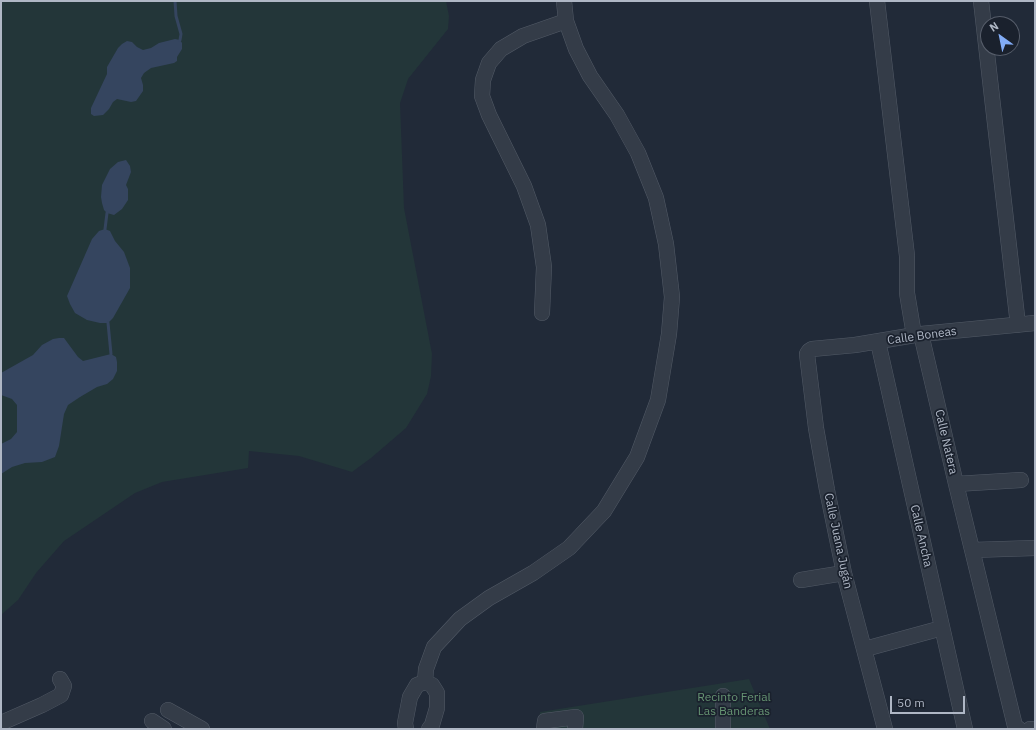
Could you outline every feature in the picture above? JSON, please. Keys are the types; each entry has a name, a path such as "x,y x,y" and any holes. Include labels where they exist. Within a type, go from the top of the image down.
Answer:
{"street":[{"path":"425,682 426,669 434,648 460,619 489,598 534,573 570,548 604,511 637,457 658,400 669,334 672,298 666,244 656,198 638,153 617,115 590,76 576,49 566,21 564,1"},
{"name":"Calle Natera","path":"877,1 907,256 907,293 956,484 1015,726 1018,729"},
{"path":"981,1 1018,325"},
{"path":"542,313 544,267 538,225 524,186 489,115 482,96 483,80 489,63 501,49 523,36 566,21"},
{"name":"Calle Boneas","path":"809,351 812,349 844,347 878,342 917,334 1035,323"},
{"name":"Calle Ancha","path":"878,342 965,729"},
{"name":"Calle Juana Jugán","path":"809,351 807,354 816,428 827,490 844,573 885,729"},
{"path":"956,484 1021,480"},
{"path":"972,550 1035,548"},
{"path":"801,580 844,573"},
{"path":"865,649 942,628"},
{"path":"1,723 61,696 64,686 60,679"},
{"path":"406,729 405,723 410,697 417,685 425,682 432,685 437,694 437,708 430,729"},
{"path":"722,696 722,729"},
{"path":"168,710 202,729"},
{"path":"544,729 545,721 576,717 575,729"},
{"path":"1030,729 1035,728"}],"green space":[{"path":"1,1 446,1 449,16 448,29 408,79 400,103 404,208 432,354 431,376 427,394 406,428 352,472 299,456 249,451 248,468 162,482 135,493 64,541 36,573 18,600 1,615"},
{"name":"Recinto Ferial Las Banderas","path":"749,679 770,729 538,729 540,712"}],"water":[{"path":"175,39 180,40 182,43 182,49 177,57 177,61 151,68 144,73 141,78 143,91 136,101 131,102 117,99 103,115 94,116 91,114 91,108 107,74 107,67 122,44 127,41 132,42 143,50 151,48 159,43"},
{"path":"126,160 130,166 131,172 126,185 128,189 128,200 122,209 114,215 107,213 104,210 102,203 102,185 110,169 118,162"},
{"path":"105,229 110,231 115,241 124,252 130,268 130,288 113,318 108,323 100,323 87,320 75,313 67,296 92,239 99,231"},
{"path":"64,338 78,357 83,361 111,354 116,357 117,371 113,379 107,384 97,387 68,405 64,414 59,446 55,457 42,462 25,463 12,467 1,474 1,444 11,439 17,432 17,405 12,399 1,395 1,373 33,355 42,345 53,339"}],"waterway":[{"path":"175,1 176,16 181,34 180,40"},
{"path":"105,229 107,213"},
{"path":"108,323 111,354"}]}
